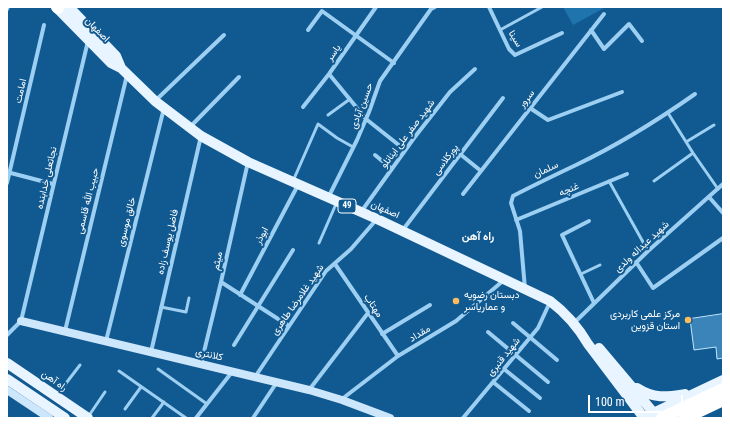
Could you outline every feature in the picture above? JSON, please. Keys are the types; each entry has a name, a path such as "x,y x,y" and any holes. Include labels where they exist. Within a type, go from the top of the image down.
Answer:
{"highway":[{"path":"658,416 723,389"},
{"path":"685,418 723,400"}],"main road":[{"name":"اصفهان","path":"60,7 111,63 124,71 155,101 201,136 248,162 377,219 550,301 574,323 643,418"},
{"name":"اصفهان","path":"60,7 116,56 124,71"},
{"name":"اصفهان","path":"581,332 592,339 658,416"},
{"name":"راه آهن","path":"7,363 88,418"},
{"path":"7,379 65,418"},
{"path":"643,418 658,416 695,393 723,380"},
{"path":"629,383 645,393 663,397 695,393"},
{"path":"698,418 723,406"}],"street":[{"name":"یاسر","path":"303,107 357,36 376,7"},
{"name":"حسین آبادی","path":"332,200 366,119 380,81 431,9 435,7"},
{"name":"سینا","path":"488,7 509,49 515,55 562,33"},
{"path":"308,30 322,11 394,62"},
{"name":"سرور","path":"463,194 604,14"},
{"path":"591,30 604,49 629,24 642,41"},
{"name":"امامت","path":"7,183 8,173 44,25"},
{"path":"155,101 224,35"},
{"name":"نجاتعلی خدابنده","path":"21,321 88,39"},
{"name":"شهید صفر علی اینانلو","path":"361,212 405,150 450,92 474,69"},
{"name":"حبیب الله قاسمی","path":"65,331 124,71"},
{"path":"329,74 366,119 405,150"},
{"path":"190,128 239,77"},
{"path":"530,108 548,120 622,92"},
{"path":"668,113 695,94"},
{"name":"پورکلاسی","path":"401,231 503,98"},
{"name":"خالق موسوی","path":"106,341 164,107"},
{"name":"سلمان","path":"525,289 520,231 511,203 513,196 577,165 668,113"},
{"name":"فاضل یوسف زاده","path":"151,352 201,136"},
{"path":"460,154 481,171"},
{"path":"375,155 392,169"},
{"name":"میثم","path":"201,364 248,162"},
{"path":"8,173 54,184"},
{"name":"غنچه","path":"516,220 627,174"},
{"name":"ابوذر","path":"240,295 295,184"},
{"name":"شهید عبداله ولدی","path":"574,323 636,262 723,184"},
{"path":"709,197 723,213"},
{"name":"شهید غلامرضا طاهری","path":"255,377 326,271 351,249 377,219"},
{"path":"589,222 562,235 594,303"},
{"path":"636,262 653,288 723,238"},
{"path":"234,345 293,250"},
{"name":"مهتاب","path":"335,264 398,356"},
{"name":"مقداد","path":"342,400 398,356 456,321 505,279"},
{"path":"221,282 289,326"},
{"name":"شهید قنبری","path":"463,418 538,328 550,301"},
{"path":"382,334 430,305"},
{"path":"309,390 368,313"},
{"path":"7,335 21,321"},
{"name":"کلانتری","path":"21,321 309,390 342,400 390,418"},
{"path":"513,323 557,360"},
{"path":"488,332 548,382"},
{"path":"504,369 540,398"},
{"path":"196,418 232,371"},
{"path":"253,418 277,382"},
{"path":"493,382 529,411"},
{"path":"7,390 49,418"}],"lane":[{"path":"500,30 542,7"},
{"path":"328,115 350,99"},
{"path":"668,113 693,153 718,188"},
{"path":"295,184 318,124 337,138 354,147"},
{"path":"686,142 714,125"},
{"path":"654,181 693,153"},
{"path":"610,181 648,251"},
{"path":"319,243 332,200"},
{"path":"581,274 600,265"},
{"path":"161,307 186,312 189,298"},
{"path":"56,396 80,365"},
{"path":"158,369 207,404"},
{"path":"119,371 186,418"},
{"path":"125,409 141,387"},
{"path":"88,418 105,392"},
{"path":"152,418 164,402"}],"shaded area":[{"path":"563,7 606,7 573,25"}],"building":[{"path":"723,314 723,358 717,359 716,347 694,350 690,319"}],"place":[{"name":"دبستان رضویه و عماریاسر","path":"456,301"},
{"name":"مرکز علمی کاربردی استان قزوین","path":"688,320"}],"district":[{"name":"راه آهن","path":"478,237"}]}
